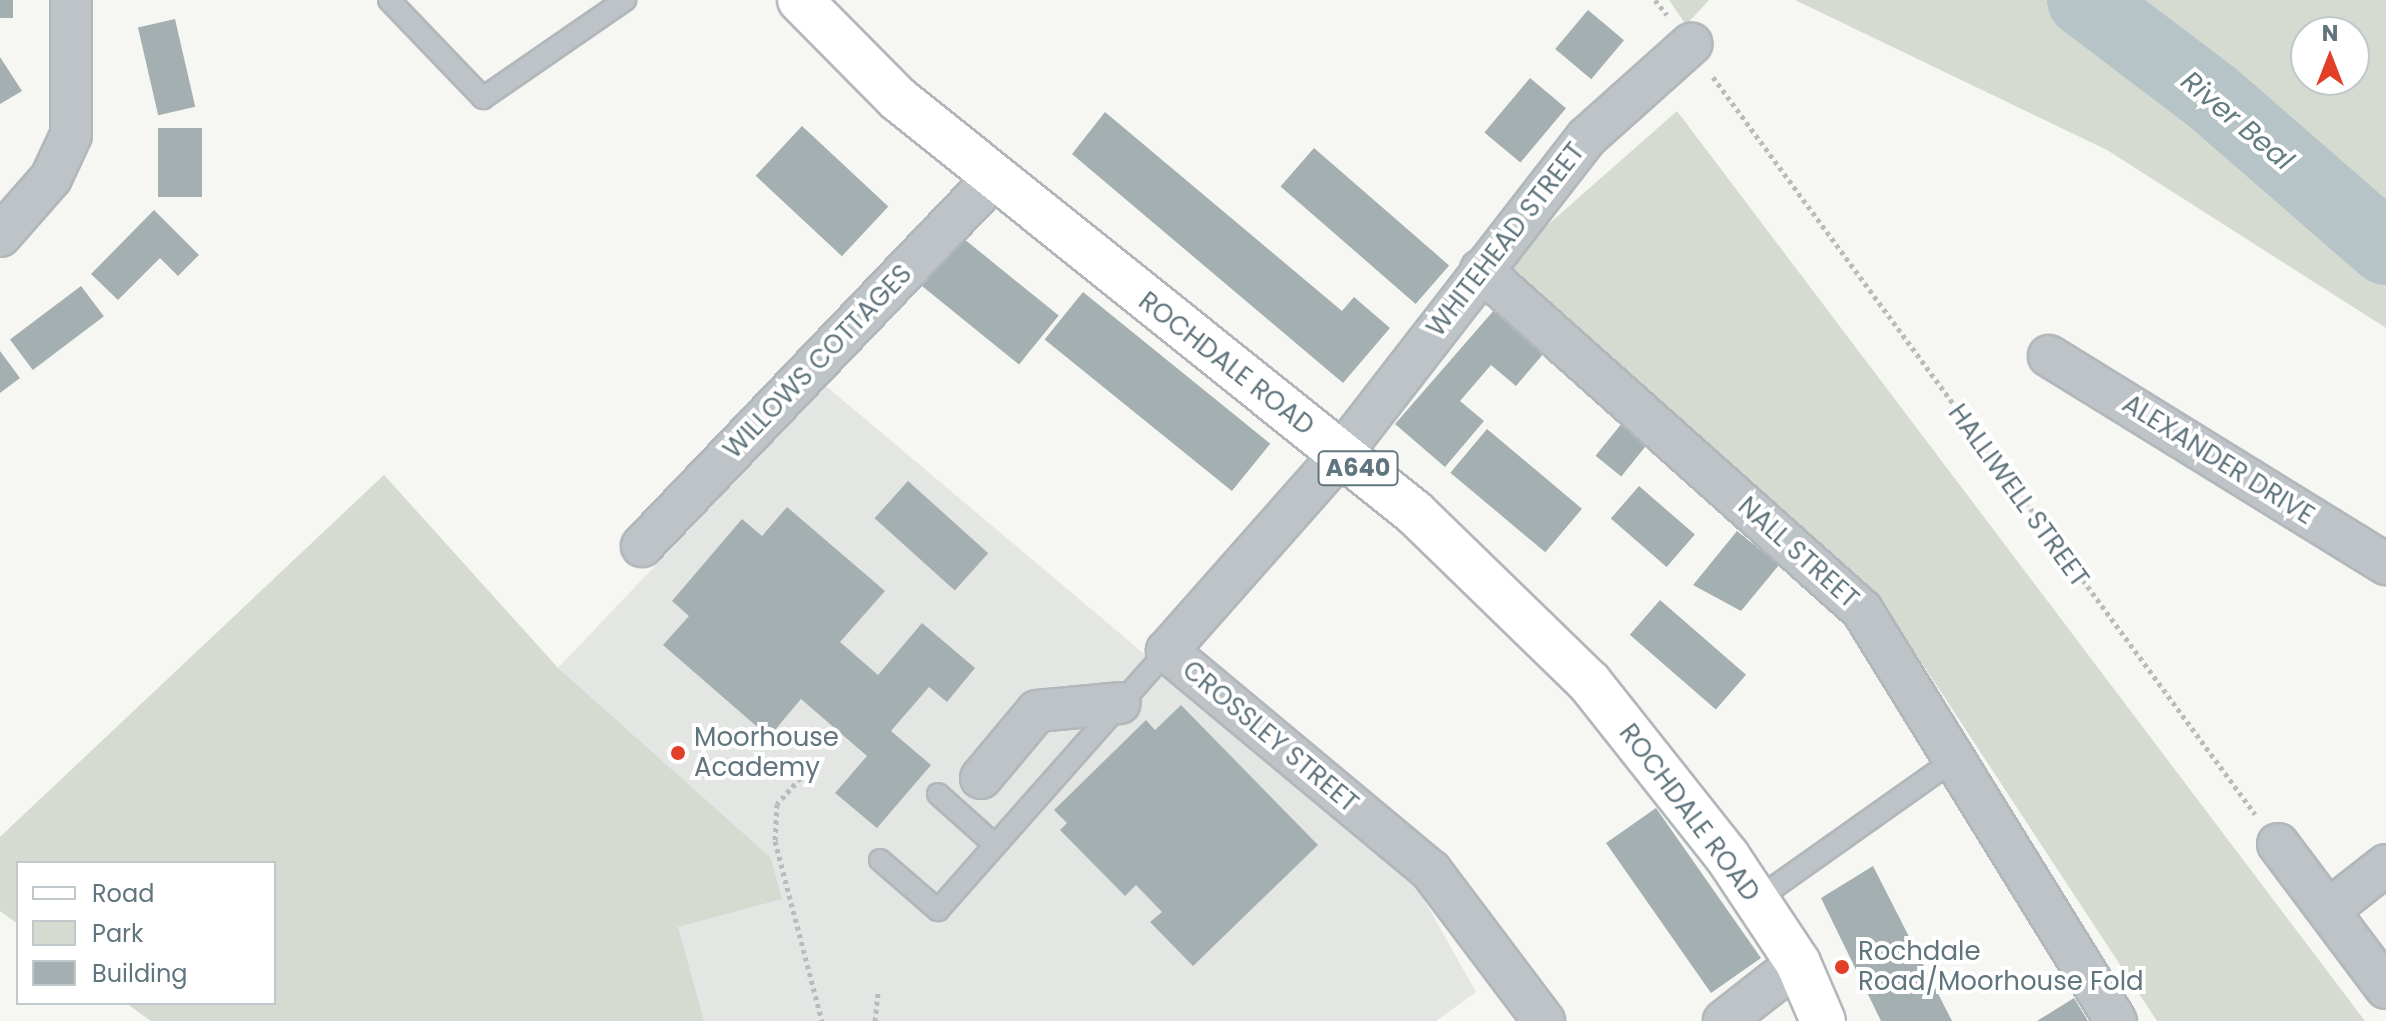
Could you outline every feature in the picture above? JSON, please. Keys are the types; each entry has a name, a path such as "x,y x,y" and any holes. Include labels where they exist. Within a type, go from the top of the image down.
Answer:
{"main road":[{"name":"ROCHDALE ROAD","path":"800,0 898,99 1415,513 1589,682 1756,900 1798,963 1823,1021"}],"street":[{"path":"0,236 51,178 71,135 71,0"},
{"name":"WHITEHEAD STREET","path":"1341,454 1587,137 1691,44"},
{"name":"WILLOWS COTTAGES","path":"642,546 994,178"},
{"name":"NALL STREET","path":"1481,270 1862,610 2116,1021"},
{"name":"ALEXANDER DRIVE","path":"2049,356 2386,564"},
{"name":"CROSSLEY STREET","path":"1341,454 1167,651 1431,871 1544,1021"},
{"path":"981,778 1037,711 1120,703"},
{"path":"2278,844 2330,909 2386,988"},
{"path":"2330,909 2386,865"},
{"path":"1724,1021 1798,963"}],"lane":[{"path":"389,0 483,98 625,0"},
{"path":"880,860 938,910 1167,651"},
{"path":"1756,900 1954,760"},
{"path":"938,794 995,845"}],"path":[{"name":"HALLIWELL STREET","path":"1655,0 1691,44 2028,514 2278,844"},
{"path":"811,766 777,804 775,841 822,1021"},
{"path":"875,1021 878,993"}],"shaded area":[{"name":"Moorhouse Academy","path":"826,386 1413,880 1476,992 1436,1021 151,1021 129,1005 276,1005 276,861 16,861 16,923 0,911 0,837 384,475 558,668"}],"green space":[{"path":"1669,0 1709,0 1686,25"},
{"path":"1795,0 2046,0 2205,117 2386,272 2386,328 2107,150"},
{"path":"2132,0 2386,0 2386,217 2303,148"},
{"path":"1677,111 2365,1021 2157,1021 1895,622 1500,267"},
{"path":"384,475 558,668 771,858 782,899 678,927 704,1021 151,1021 129,1005 276,1005 276,861 16,861 16,923 0,911 0,837"}],"building":[{"path":"0,0 13,0 13,18 0,18"},
{"path":"1588,10 1624,40 1591,79 1555,49"},
{"path":"175,19 195,107 158,115 138,28"},
{"path":"0,57 22,91 0,104"},
{"path":"1530,78 1566,108 1520,163 1484,132"},
{"path":"1105,112 1342,311 1354,297 1390,328 1343,383 1072,154"},
{"path":"802,126 888,206 842,256 756,176"},
{"path":"158,128 202,128 202,197 158,197"},
{"path":"1314,148 1449,265 1416,304 1281,186"},
{"path":"154,210 199,255 178,276 160,258 118,300 91,274"},
{"path":"953,230 1059,316 1019,365 913,279"},
{"path":"81,286 104,316 33,370 10,340"},
{"path":"1083,292 1270,444 1232,491 1045,339"},
{"path":"1495,309 1545,352 1516,386 1491,365 1460,401 1484,421 1445,467 1395,424"},
{"path":"0,351 20,378 0,393"},
{"path":"1622,423 1648,444 1621,476 1596,456"},
{"path":"1487,429 1582,509 1545,552 1450,473"},
{"path":"908,481 988,553 955,590 875,518"},
{"path":"1639,486 1695,535 1667,567 1611,518"},
{"path":"787,507 885,591 840,642 878,675 922,623 975,668 947,702 929,687 891,731 931,765 877,828 835,793 867,756 801,699 769,737 663,645 689,616 672,601 742,519 762,536"},
{"path":"1737,531 1779,565 1741,611 1693,585"},
{"path":"1660,600 1746,675 1716,710 1630,635"},
{"path":"1181,705 1318,845 1193,966 1150,922 1162,912 1136,885 1125,896 1060,830 1067,823 1054,810 1146,720 1155,730"},
{"path":"1656,808 1761,958 1711,993 1606,843"},
{"path":"1873,866 1952,1021 1881,1021 1821,898"},
{"path":"2074,998 2088,1021 2037,1021"}],"waterway":[{"name":"River Beal","path":"2084,0 2212,97 2386,248"}],"place":[{"name":"Moorhouse Academy","path":"678,753"},
{"name":"Rochdale Road/Moorhouse Fold","path":"1842,967"}]}
